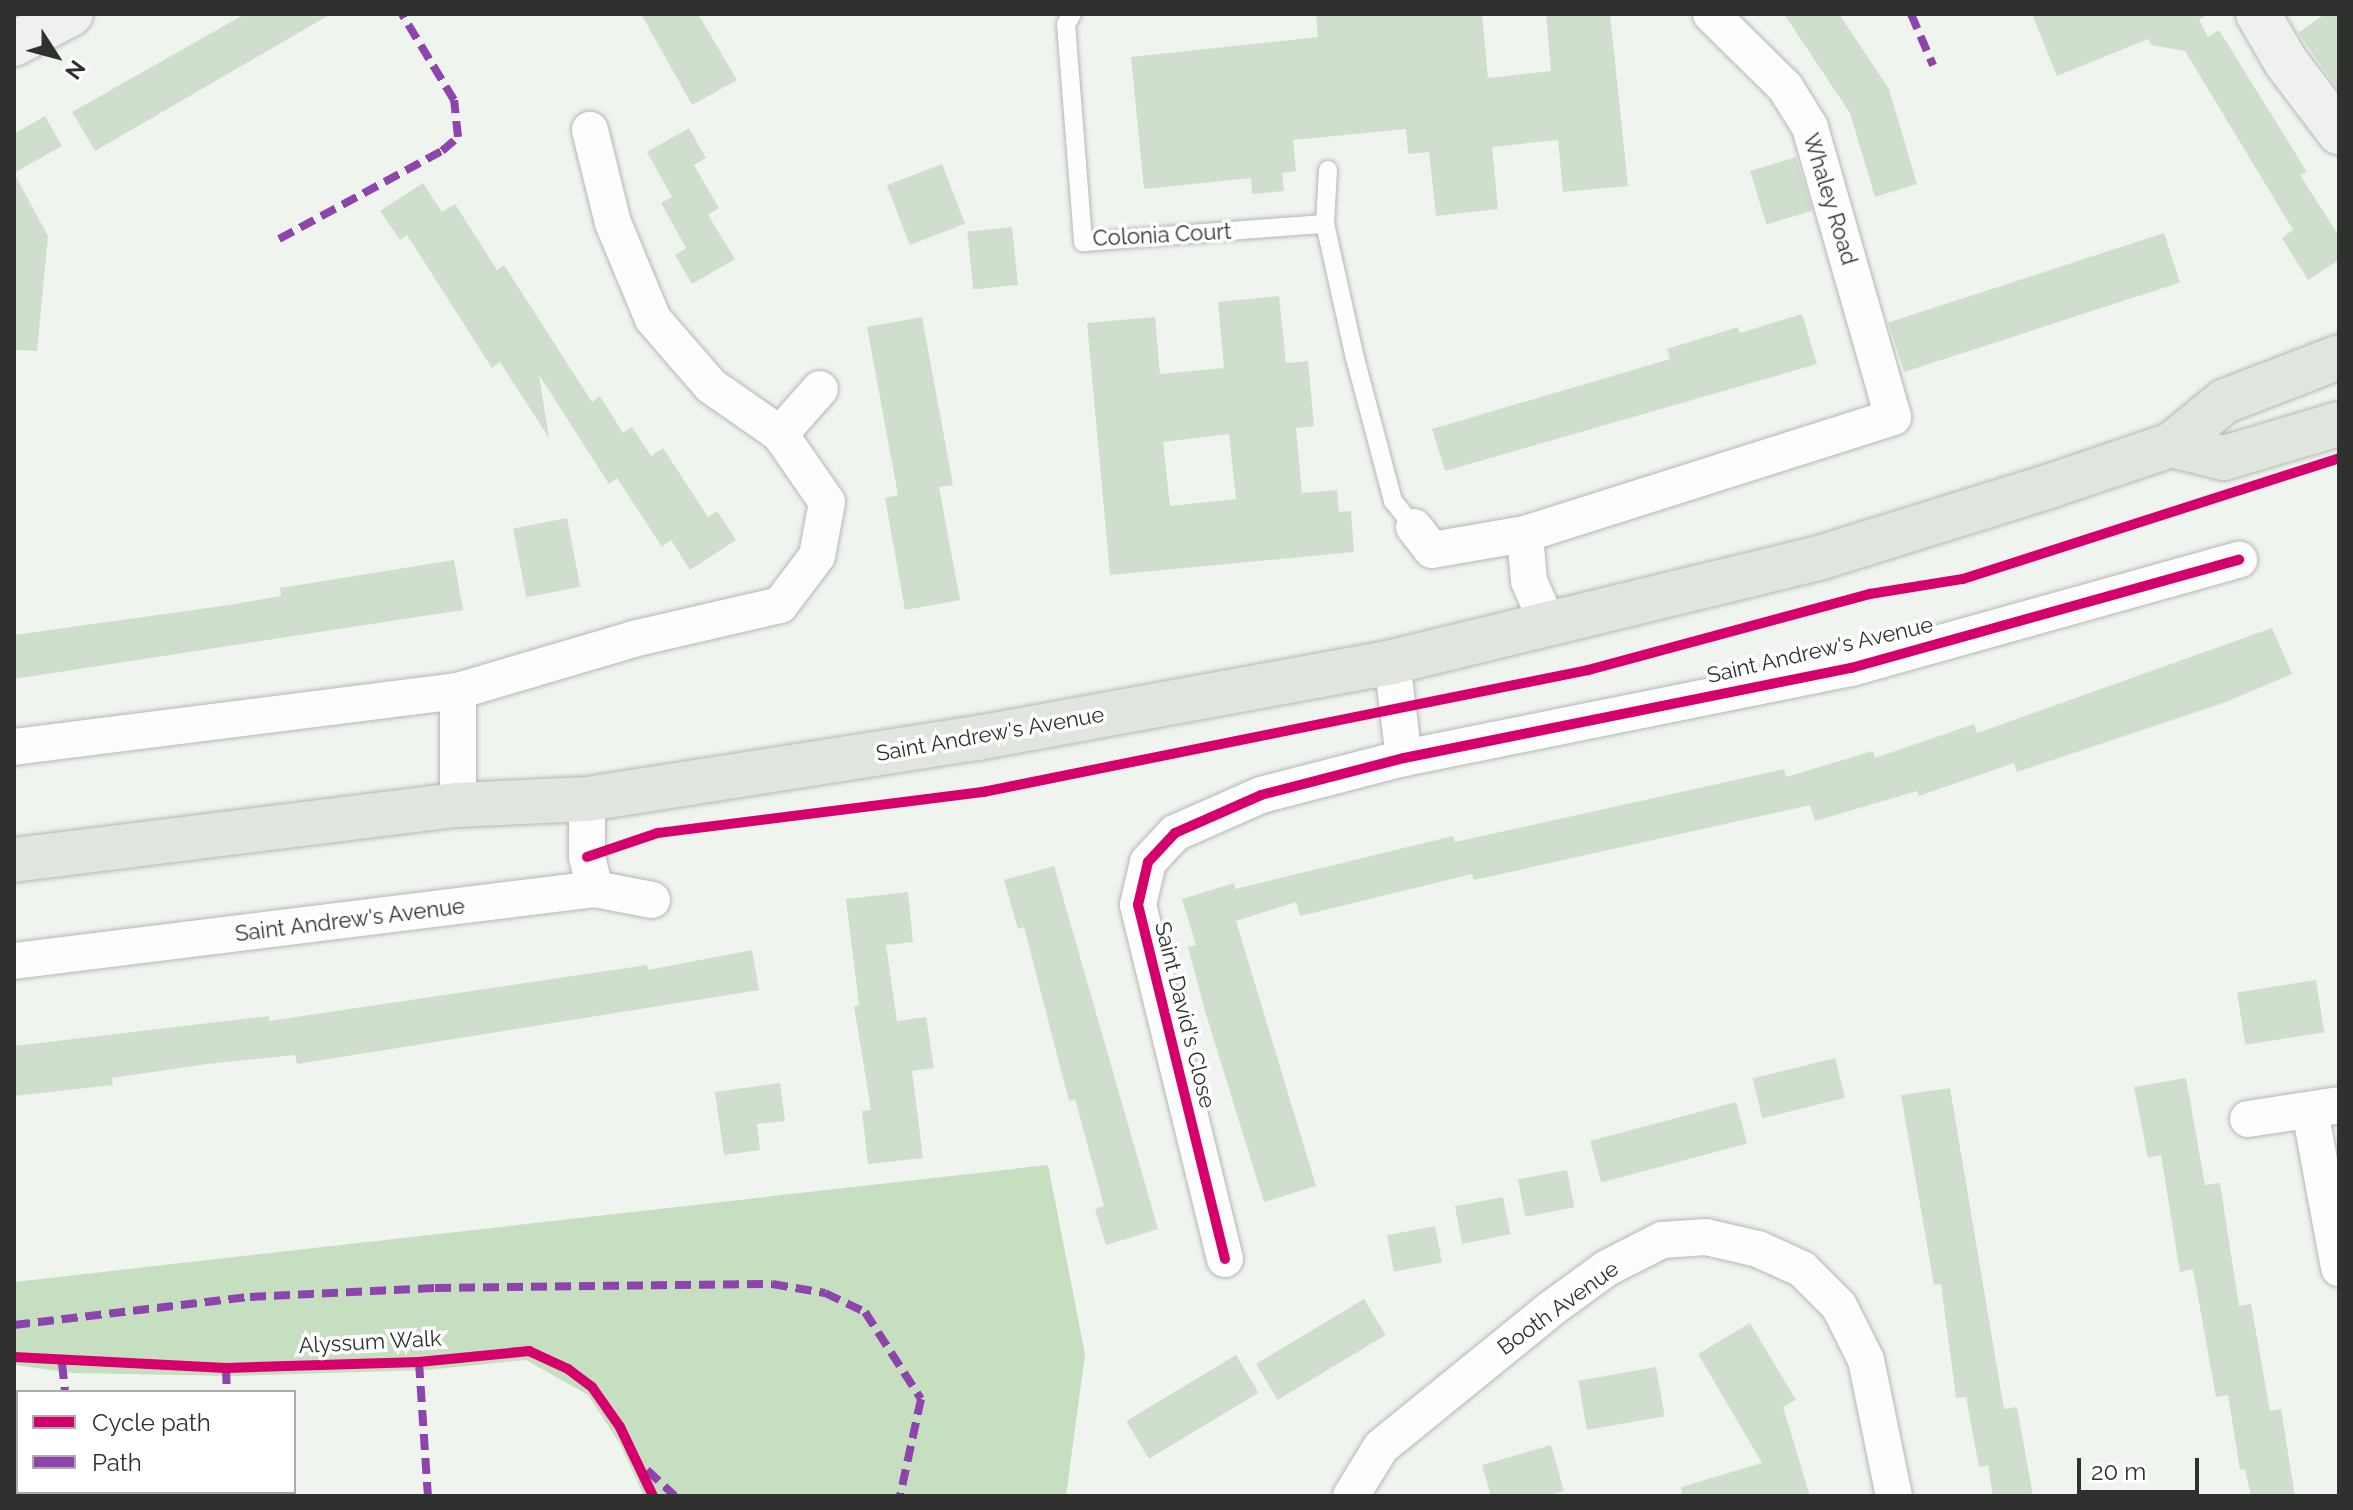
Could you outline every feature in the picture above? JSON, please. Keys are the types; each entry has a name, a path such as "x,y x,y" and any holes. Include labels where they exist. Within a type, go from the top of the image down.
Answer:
{"main road":[{"name":"Saint Andrew's Avenue","path":"14,860 458,805 587,799 978,738 1392,662 1549,627 1819,558 2171,445 2225,401 2339,357"},
{"path":"2171,445 2224,458 2339,424"}],"street":[{"path":"14,44 71,14"},
{"name":"Whaley Road","path":"1525,534 1893,417 1810,127 1785,87 1711,14"},
{"path":"2258,14 2286,62 2339,132"},
{"path":"14,747 458,691 633,639 780,605 817,556 827,502 780,434 711,386 653,319 613,223 590,130"},
{"path":"780,434 820,389"},
{"path":"1414,527 1432,550 1525,534 1529,581 1549,627"},
{"name":"Saint Andrew's Avenue","path":"1261,795 1404,758 1851,668 2239,560"},
{"path":"1392,662 1404,758"},
{"path":"458,691 458,805"},
{"name":"Saint David's Close","path":"1225,1259 1138,905 1148,862 1175,833 1261,795"},
{"path":"587,799 587,857 595,889"},
{"name":"Saint Andrew's Avenue","path":"14,961 595,889 652,900"},
{"path":"2248,1119 2324,1108 2339,1268"},
{"name":"Booth Avenue","path":"1351,1496 1381,1447 1552,1308 1607,1268 1662,1240 1706,1237 1758,1249 1802,1269 1839,1306 1866,1360 1894,1496"}],"lane":[{"name":"Colonia Court","path":"1072,14 1066,24 1083,242 1325,224"},
{"path":"1328,170 1325,224 1393,501 1414,527"}],"green space":[{"path":"1048,1165 1085,1354 1066,1496 644,1496 620,1444 588,1395 526,1360 427,1370 232,1376 73,1373 14,1365 14,1282"}],"building":[{"path":"245,14 331,14 95,151 72,112"},
{"path":"641,14 698,14 737,80 692,105"},
{"path":"1316,14 1482,14 1488,78 1551,71 1546,14 1610,14 1628,186 1563,192 1558,140 1492,147 1498,209 1436,216 1429,152 1408,154 1406,129 1293,140 1296,171 1282,173 1284,191 1252,194 1251,178 1144,189 1131,57 1318,37"},
{"path":"1784,14 1839,14 1889,89 1917,184 1875,197 1850,113"},
{"path":"2032,14 2207,14 2199,20 2208,37 2219,30 2307,172 2300,175 2339,236 2339,260 2308,280 2282,238 2293,230 2185,51 2151,45 2148,39 2057,76"},
{"path":"2325,14 2339,14 2339,91 2298,33"},
{"path":"45,116 62,146 14,173 14,134"},
{"path":"689,128 706,158 694,165 719,208 708,215 735,259 692,284 675,255 686,248 661,203 672,197 647,152"},
{"path":"1796,157 1812,211 1766,225 1750,171"},
{"path":"942,164 965,224 910,245 887,185"},
{"path":"14,173 48,236 37,351 14,350"},
{"path":"423,183 442,212 455,204 497,270 504,265 592,402 600,396 623,433 632,427 651,456 663,448 708,517 717,511 736,540 690,570 671,540 662,547 617,478 609,484 539,375 549,438 500,362 492,368 407,235 400,240 380,211"},
{"path":"1012,227 1018,285 973,289 967,232"},
{"path":"2164,233 2180,282 1904,372 1888,323"},
{"path":"1279,296 1286,363 1308,361 1314,426 1296,428 1302,493 1337,490 1339,512 1351,511 1354,552 1110,575 1087,323 1155,317 1160,374 1224,368 1218,302","holes":["1229,434 1236,499 1170,506 1163,442"]},
{"path":"1802,314 1817,364 1445,471 1432,429 1670,359 1667,349 1738,327 1740,333"},
{"path":"922,317 953,485 939,487 960,600 905,610 885,498 898,495 867,327"},
{"path":"567,518 580,587 526,597 513,528"},
{"path":"454,560 463,610 14,679 14,635 229,605 281,596 280,588"},
{"path":"2272,628 2292,674 2226,702 2017,772 2014,763 1919,796 1917,791 1815,821 1810,805 1474,880 1472,874 1300,916 1296,902 1236,921 1316,1186 1264,1202 1205,1011 1188,947 1196,945 1182,899 1234,883 1235,889 1453,836 1455,842 1784,769 1786,777 1873,751 1875,758 1974,724 1977,733"},
{"path":"1054,866 1158,1229 1106,1245 1095,1209 1104,1206 1075,1099 1069,1101 1024,927 1018,929 1004,880"},
{"path":"908,892 913,942 886,945 897,1021 926,1017 934,1068 912,1071 923,1158 868,1164 862,1111 871,1110 854,1006 859,1005 846,899"},
{"path":"752,950 759,990 297,1064 295,1055 207,1064 112,1078 113,1085 14,1096 14,1046 269,1016 269,1021 647,965 648,970"},
{"path":"2316,980 2324,1032 2245,1045 2237,993"},
{"path":"1835,1058 1845,1098 1762,1118 1753,1079"},
{"path":"2186,1078 2205,1185 2220,1183 2239,1306 2251,1304 2270,1411 2281,1409 2295,1496 2251,1496 2245,1469 2240,1470 2228,1395 2216,1397 2193,1269 2180,1272 2161,1155 2148,1158 2134,1087"},
{"path":"780,1083 785,1121 757,1124 760,1150 724,1155 715,1092"},
{"path":"1950,1088 2004,1409 2017,1407 2033,1496 1993,1496 1988,1465 1979,1467 1966,1397 1956,1398 1941,1284 1934,1285 1901,1095"},
{"path":"1736,1102 1747,1144 1601,1183 1590,1141"},
{"path":"1567,1170 1574,1207 1525,1217 1518,1180"},
{"path":"1503,1197 1510,1234 1462,1244 1455,1206"},
{"path":"1435,1226 1442,1262 1394,1272 1387,1235"},
{"path":"1364,1299 1386,1335 1278,1400 1256,1364"},
{"path":"1750,1323 1796,1400 1783,1407 1810,1496 1682,1496 1681,1487 1762,1463 1698,1354"},
{"path":"1236,1355 1259,1393 1149,1459 1126,1421"},
{"path":"1656,1367 1665,1416 1587,1430 1578,1381"},
{"path":"1551,1445 1564,1491 1545,1496 1491,1496 1482,1465"}],"marked path":[{"path":"279,239 442,151 458,137 454,100 402,14"},
{"path":"1911,14 1933,65"},
{"path":"14,1325 250,1297 435,1288 772,1284 825,1293 865,1312 921,1399 900,1496"},
{"path":"419,1362 428,1496"},
{"path":"62,1363 65,1390"},
{"path":"226,1368 227,1390"},
{"path":"647,1470 675,1496"}],"cycle path":[{"path":"587,857 658,833 983,792 1588,670 1870,594 1963,579 2339,458"},
{"path":"1225,1259 1138,905 1148,862 1175,833 1261,795 1404,758 1851,668 2239,560"},
{"name":"Alyssum Walk","path":"14,1357 226,1368 419,1362 529,1351 568,1369 592,1387 620,1427 653,1496"}]}
